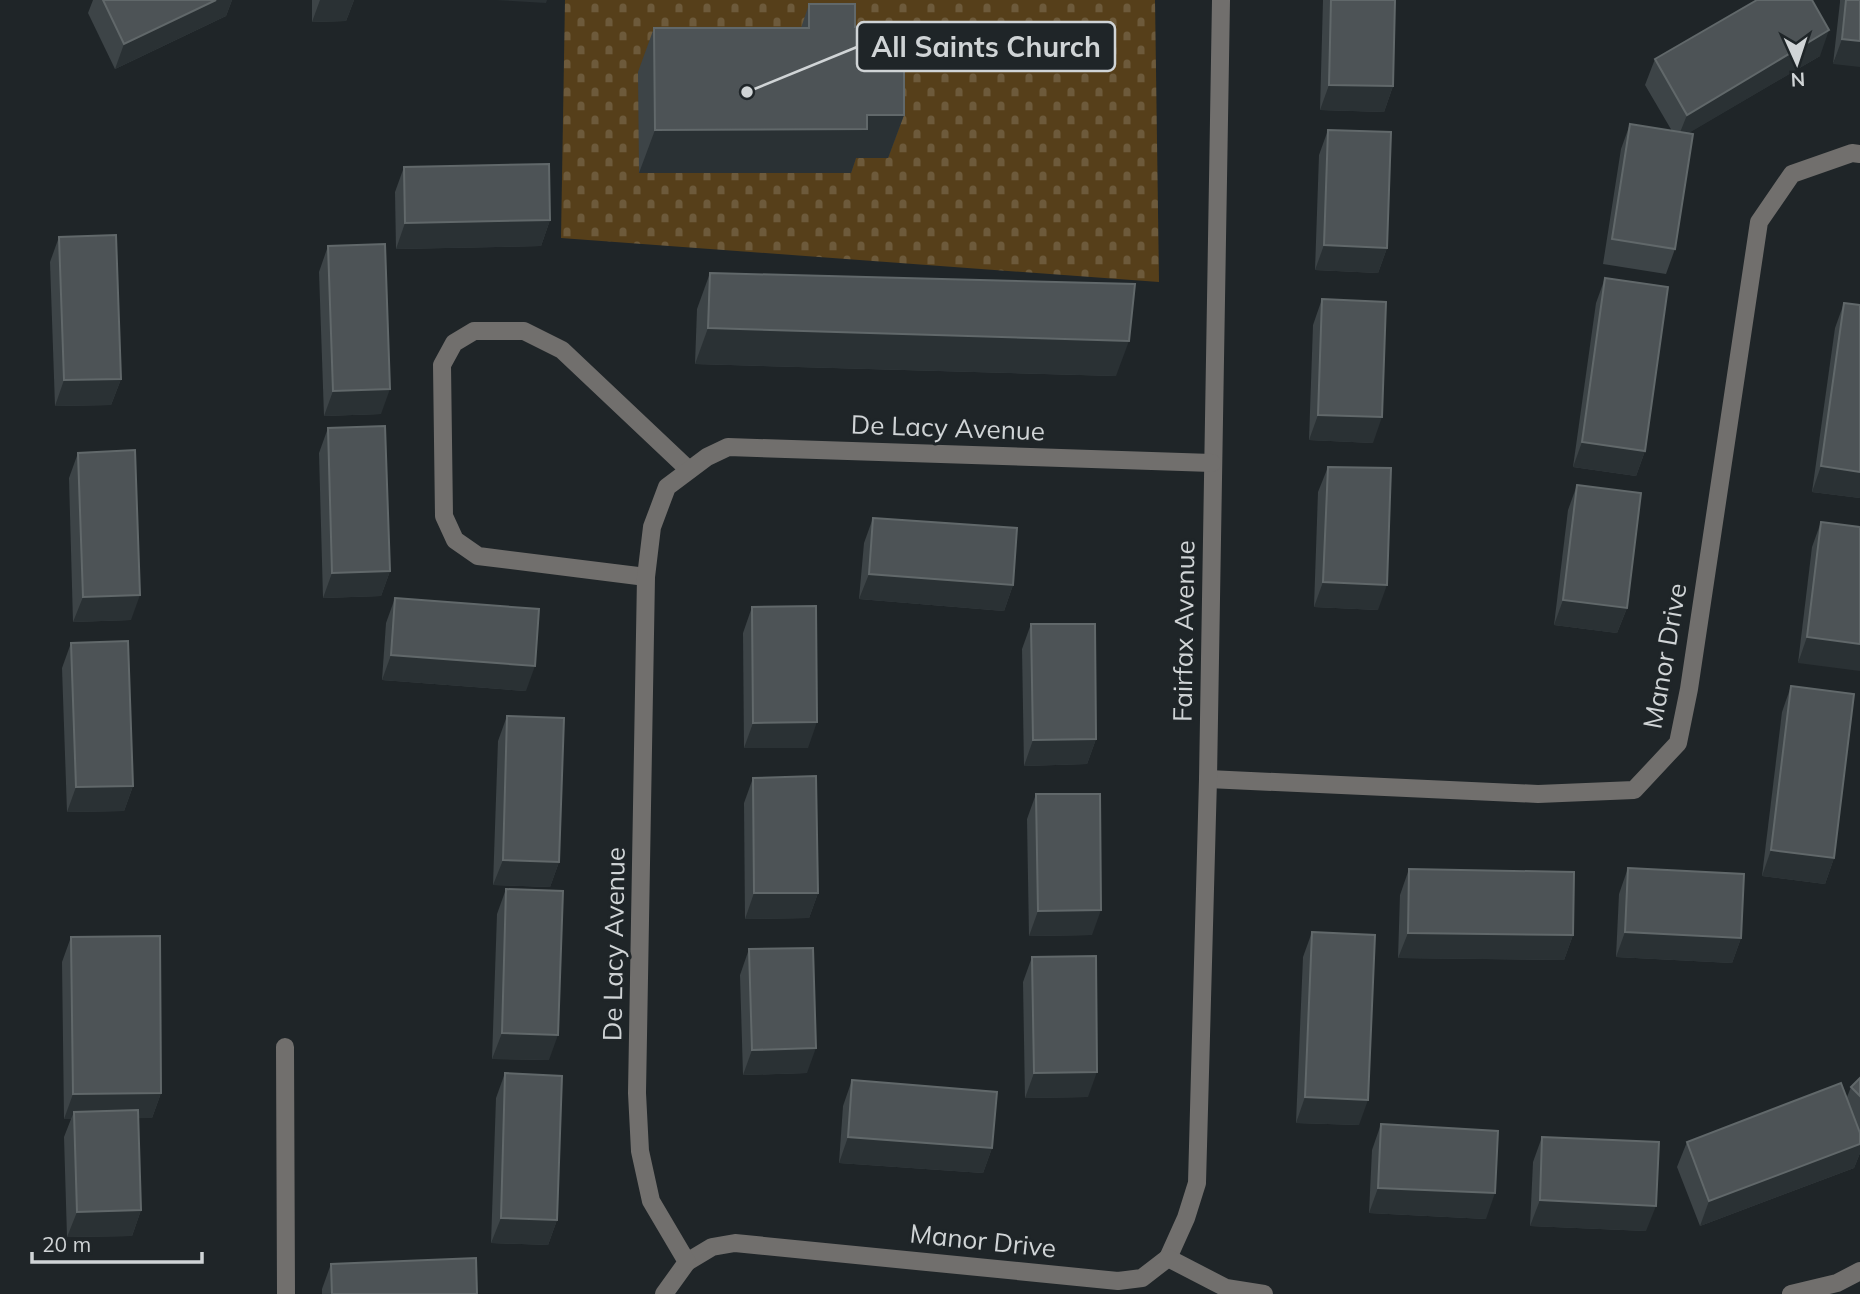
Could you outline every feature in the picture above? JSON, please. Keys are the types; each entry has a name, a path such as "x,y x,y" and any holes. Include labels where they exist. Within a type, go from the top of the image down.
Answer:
{"street":[{"name":"Fairfax Avenue","path":"1168,1258 1186,1218 1197,1183 1208,779 1221,0"},
{"name":"Manor Drive","path":"1208,779 1538,794 1634,790 1678,743 1689,689 1759,222 1792,174 1852,153 1860,154"},
{"path":"646,577 478,556 455,540 444,516 442,365 454,343 474,331 524,331 562,350 689,470"},
{"name":"De Lacy Avenue","path":"687,1262 651,1201 640,1151 637,1093 646,577 652,527 667,487 707,457 728,447 1212,463"},
{"path":"285,1047 286,1294"},
{"name":"Manor Drive","path":"687,1262 712,1247 735,1243 1118,1281 1142,1278 1168,1258"},
{"path":"1168,1258 1226,1288 1264,1294"},
{"path":"664,1294 687,1262"},
{"path":"1791,1294 1837,1283 1860,1271"}],"green space":[{"path":"565,0 1155,0 1159,282 561,238"}],"building":[{"path":"103,0 216,0 124,44"},
{"path":"1331,0 1395,0 1393,86 1329,85"},
{"path":"1757,0 1812,0 1829,30 1687,115 1655,59"},
{"path":"1846,0 1860,0 1860,41 1842,39"},
{"path":"809,4 855,4 855,27 872,27 872,69 904,68 904,115 867,115 867,129 655,130 654,28 809,28"},
{"path":"1630,124 1693,134 1675,249 1612,239"},
{"path":"1328,130 1391,132 1387,248 1324,245"},
{"path":"549,164 550,220 405,223 404,167"},
{"path":"116,235 121,379 64,380 59,237"},
{"path":"385,244 390,389 333,391 328,246"},
{"path":"710,273 1135,284 1129,341 708,328"},
{"path":"1605,278 1668,287 1645,451 1582,442"},
{"path":"1322,299 1386,302 1382,417 1318,415"},
{"path":"1844,303 1860,305 1860,472 1821,466"},
{"path":"385,426 390,571 332,573 328,428"},
{"path":"135,450 140,595 83,597 78,453"},
{"path":"1328,467 1391,468 1387,585 1323,582"},
{"path":"1577,485 1641,493 1627,608 1563,600"},
{"path":"873,518 1017,528 1013,585 869,574"},
{"path":"1821,522 1860,527 1860,644 1807,637"},
{"path":"395,598 539,609 535,666 391,655"},
{"path":"816,606 817,722 753,723 752,607"},
{"path":"1031,624 1095,624 1096,739 1033,740"},
{"path":"128,641 133,786 76,787 71,643"},
{"path":"1791,686 1854,694 1834,858 1771,850"},
{"path":"507,716 564,718 559,862 503,860"},
{"path":"816,776 818,893 754,893 753,778"},
{"path":"1036,794 1100,794 1101,910 1038,911"},
{"path":"1628,868 1744,874 1741,938 1625,932"},
{"path":"1409,869 1574,872 1573,935 1408,933"},
{"path":"506,889 563,891 558,1035 502,1033"},
{"path":"1312,932 1375,935 1368,1100 1305,1097"},
{"path":"160,936 161,1093 73,1094 71,937"},
{"path":"813,948 816,1048 752,1050 749,949"},
{"path":"1096,956 1097,1072 1034,1073 1032,957"},
{"path":"505,1073 562,1076 557,1220 501,1218"},
{"path":"1860,1078 1860,1096 1851,1087"},
{"path":"852,1080 997,1092 992,1148 848,1137"},
{"path":"1841,1083 1860,1133 1860,1144 1709,1201 1687,1142"},
{"path":"138,1110 141,1210 77,1212 74,1112"},
{"path":"1381,1124 1498,1131 1495,1193 1378,1188"},
{"path":"1542,1137 1659,1142 1656,1206 1540,1200"},
{"path":"476,1258 477,1294 332,1294 331,1264"}],"place":[{"name":"All Saints Church","path":"747,92"}]}
